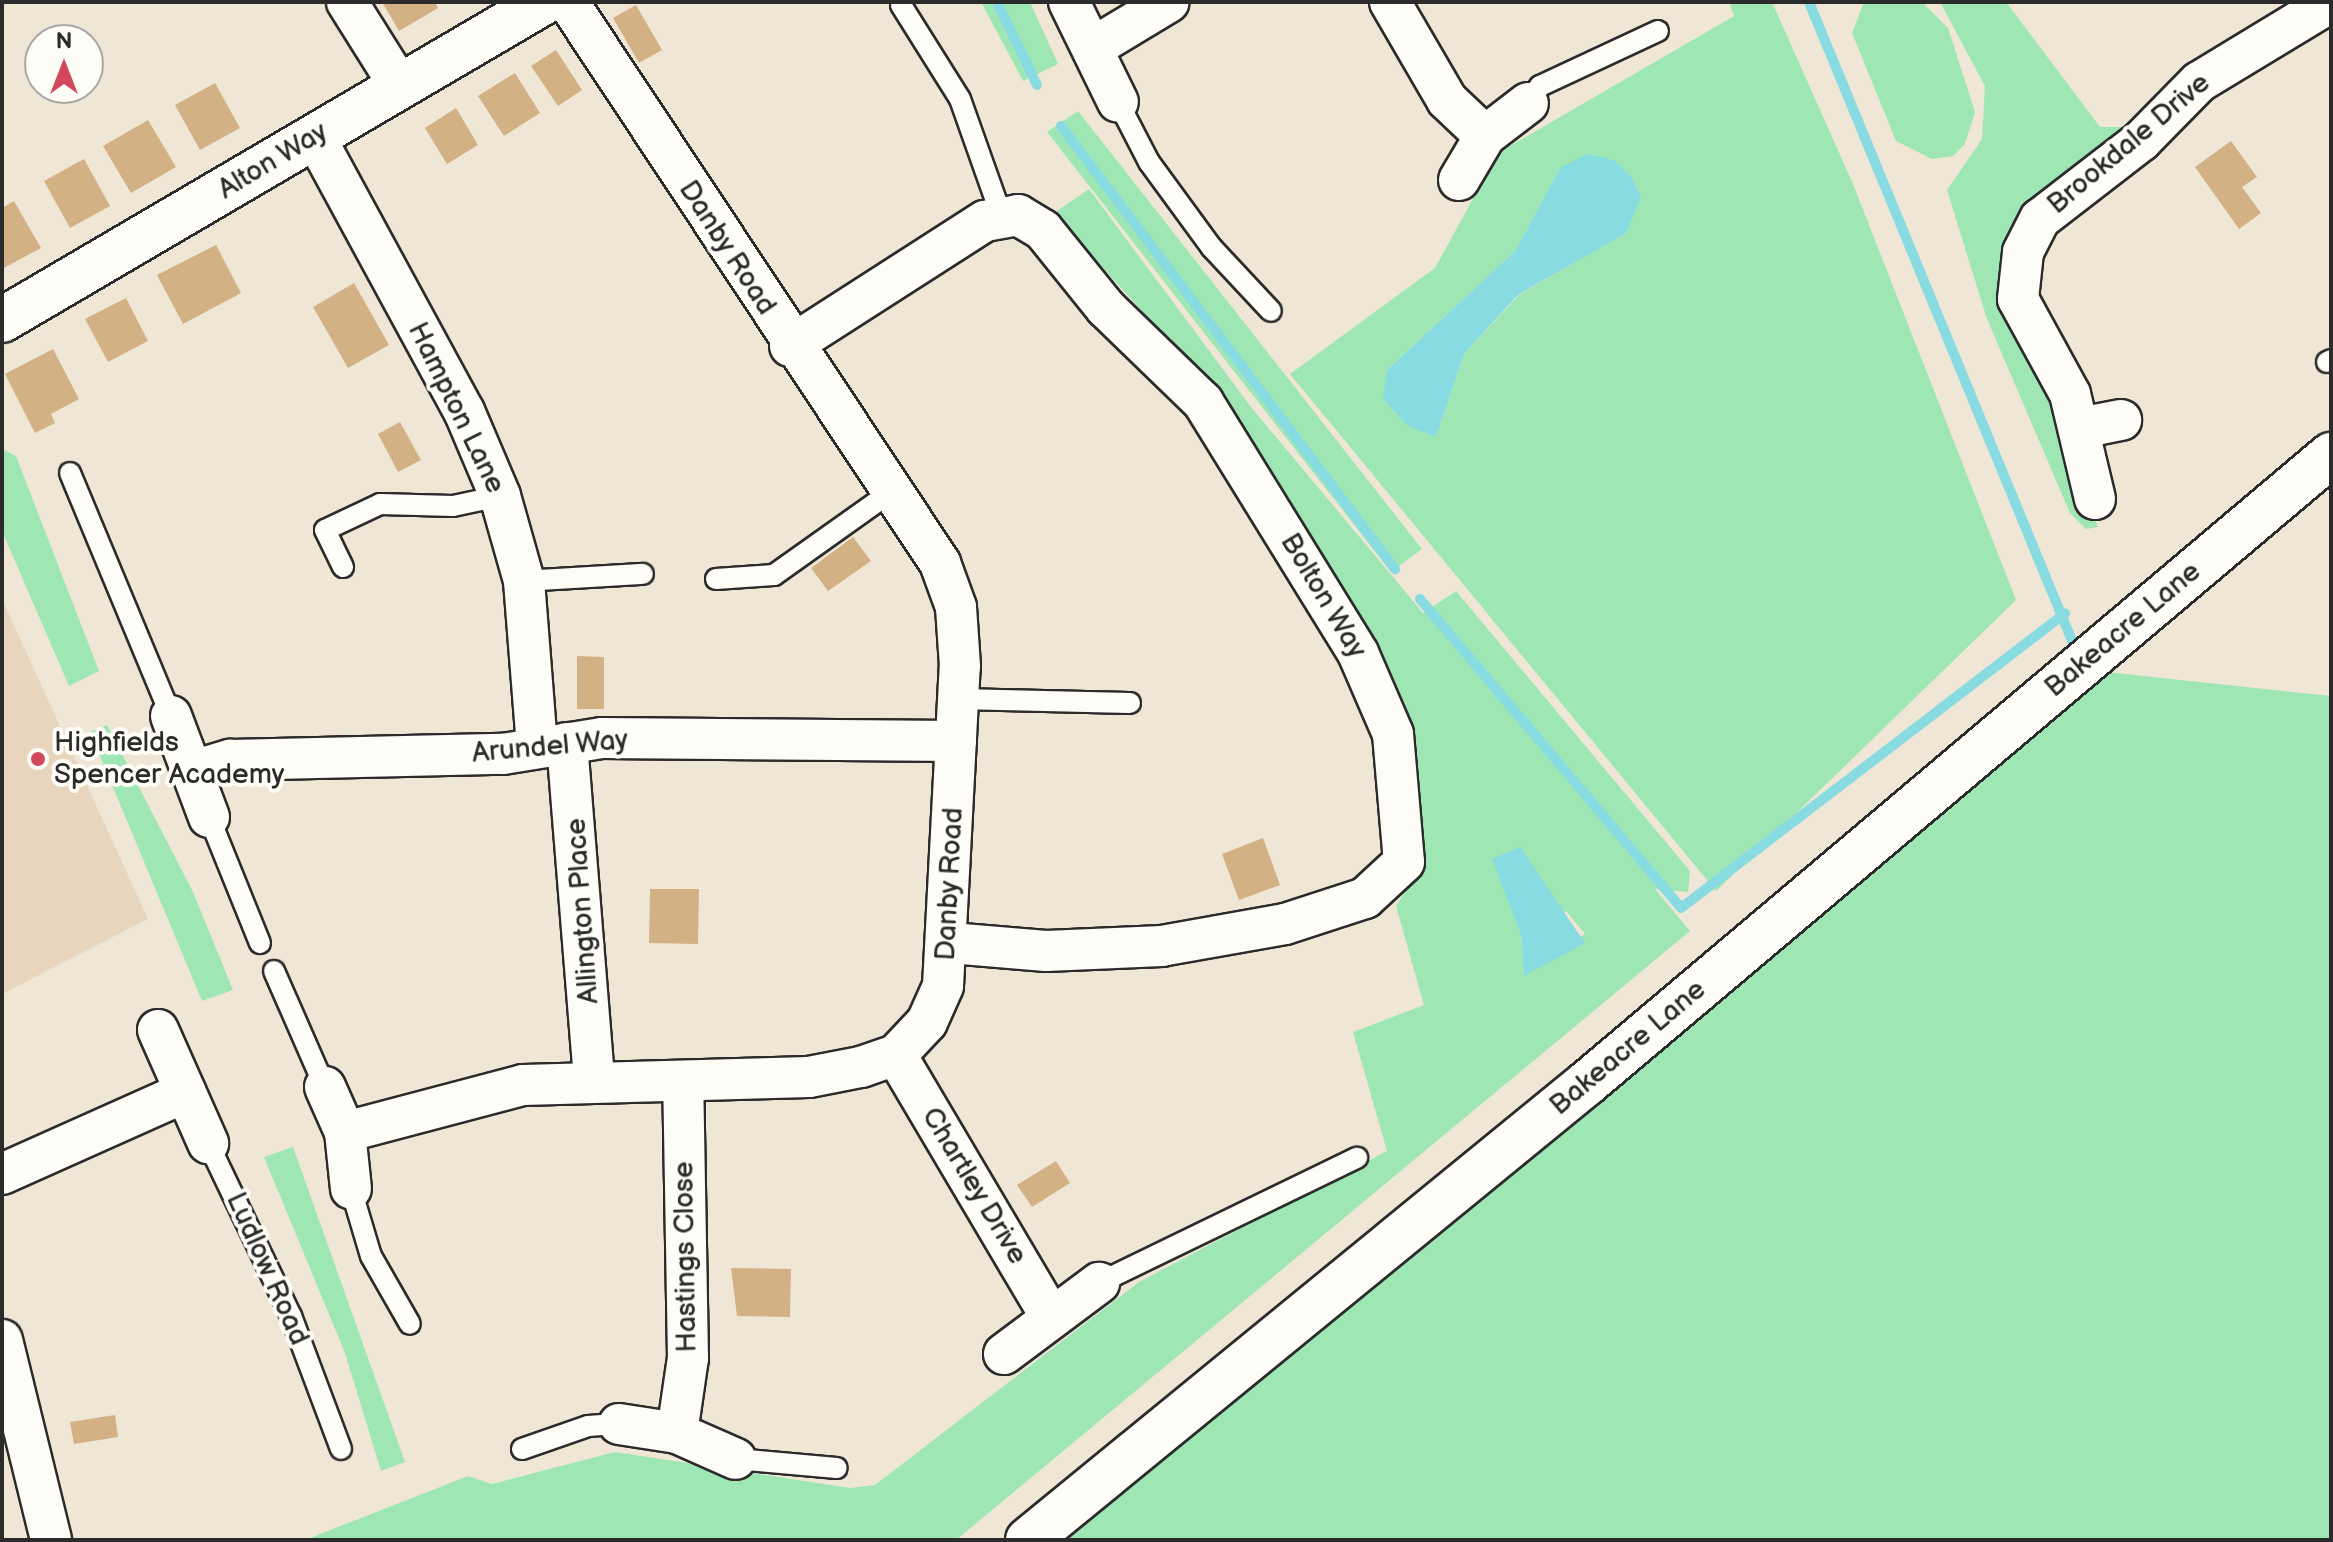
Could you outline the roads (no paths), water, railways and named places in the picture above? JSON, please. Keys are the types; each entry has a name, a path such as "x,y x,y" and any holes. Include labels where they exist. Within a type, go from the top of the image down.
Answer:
{"street":[{"path":"347,2 399,85"},
{"name":"Alton Way","path":"2,320 544,2"},
{"name":"Danby Road","path":"568,2 790,346 940,563 956,607 958,699 950,943 943,986 927,1022 896,1055"},
{"path":"1069,2 1094,47 1118,102"},
{"path":"1094,47 1169,2"},
{"path":"1390,2 1447,100 1485,136"},
{"name":"Brookdale Drive","path":"2095,499 2080,428 2018,299 2023,252 2040,219 2141,141 2199,82 2328,11"},
{"path":"1459,180 1485,136 1528,103"},
{"name":"Hampton Lane","path":"315,137 464,411 500,496 524,581 552,745"},
{"path":"790,346 1001,215"},
{"name":"Bolton Way","path":"950,943 1046,951 1162,946 1285,924 1365,898 1404,862 1393,734 1377,689 1250,475 1203,402 1106,308 1043,230 1001,215"},
{"path":"2080,428 2121,420"},
{"name":"Bakeacre Lane","path":"1028,1540 1587,1083 2331,455"},
{"path":"171,716 209,817"},
{"name":"Arundel Way","path":"193,771 230,760 552,745 956,741"},
{"name":"Allington Place","path":"552,745 594,1080"},
{"name":"Ludlow Road","path":"158,1030 208,1143"},
{"path":"345,1132 463,1097 594,1080 809,1077 896,1055"},
{"name":"Chartley Drive","path":"896,1055 1051,1317"},
{"name":"Hastings Close","path":"677,1433 688,1358 683,1081"},
{"path":"325,1087 345,1132 351,1189"},
{"path":"2,1174 185,1092"},
{"path":"1004,1354 1099,1283"},
{"path":"2,1340 51,1540"},
{"path":"619,1424 677,1433 736,1459"}],"lane":[{"path":"901,5 960,99 1001,215"},
{"path":"1528,103 1540,86 1658,31"},
{"path":"1118,102 1149,162 1203,236 1271,311"},
{"path":"70,473 171,716"},
{"path":"716,579 774,575 891,492"},
{"path":"343,567 325,530 380,504 453,506 500,496"},
{"path":"524,581 643,574"},
{"path":"958,699 1130,703"},
{"path":"209,817 260,943"},
{"path":"274,971 325,1087"},
{"name":"Ludlow Road","path":"208,1143 291,1316 341,1449"},
{"path":"1099,1283 1357,1158"},
{"path":"351,1189 371,1256 410,1324"},
{"path":"522,1449 588,1426 619,1424"},
{"path":"736,1459 837,1468"}],"water":[{"path":"1587,154 1614,160 1631,177 1641,197 1626,233 1518,295 1464,354 1436,437 1408,426 1383,399 1387,370 1515,251 1560,168"},
{"path":"1520,847 1585,943 1524,976 1521,935 1492,859"}],"waterway":[{"path":"997,2 1037,85"},
{"path":"1809,2 2075,648"},
{"path":"1061,126 1395,569"},
{"path":"1420,599 1681,908 2065,613"}],"place":[{"name":"Highfields Spencer Academy","path":"38,759"}]}
